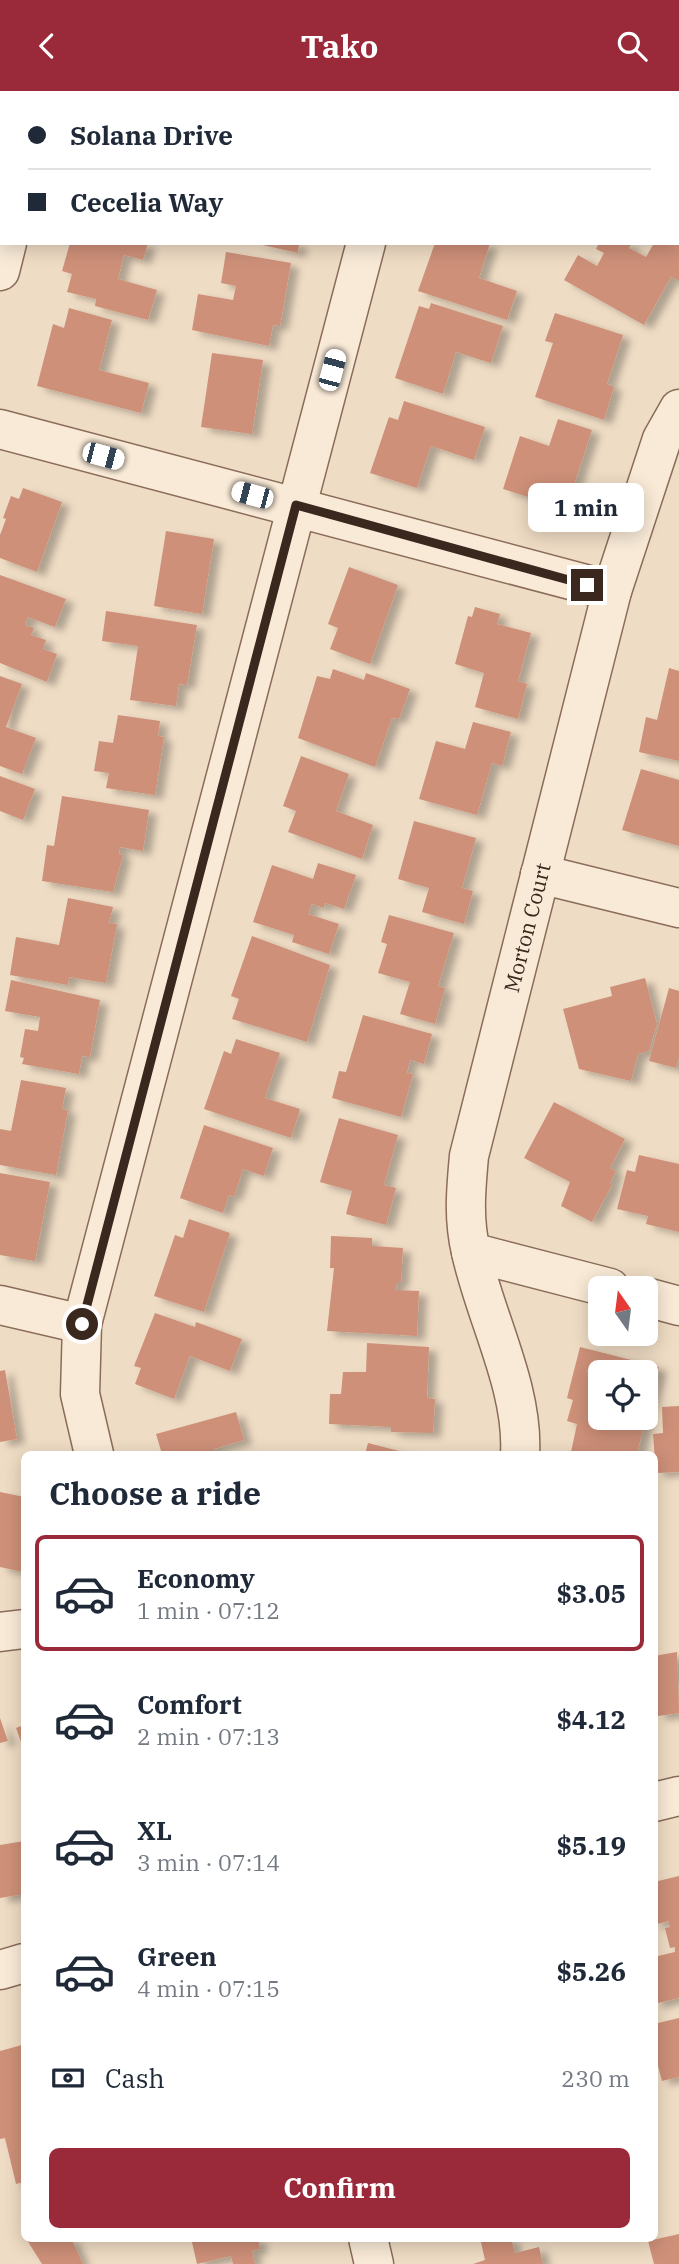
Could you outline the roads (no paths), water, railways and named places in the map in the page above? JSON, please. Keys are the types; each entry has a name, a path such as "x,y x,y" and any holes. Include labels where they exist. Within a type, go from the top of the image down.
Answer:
{"street":[{"path":"0,271 6,245"},
{"path":"93,1451 80,1394 82,1324 365,245"},
{"name":"Morton Court","path":"520,1451 519,1417 471,1252 464,1207 469,1157 612,591 662,439 679,409"},
{"path":"0,429 296,505 612,591"},
{"path":"540,874 679,908"},
{"path":"471,1252 588,1282"},
{"path":"658,1300 679,1306"},
{"path":"0,1305 82,1324"},
{"path":"0,1632 21,1629"},
{"path":"658,1801 679,1796"},
{"path":"0,1969 21,1964"},
{"path":"369,2242 374,2264"}]}
